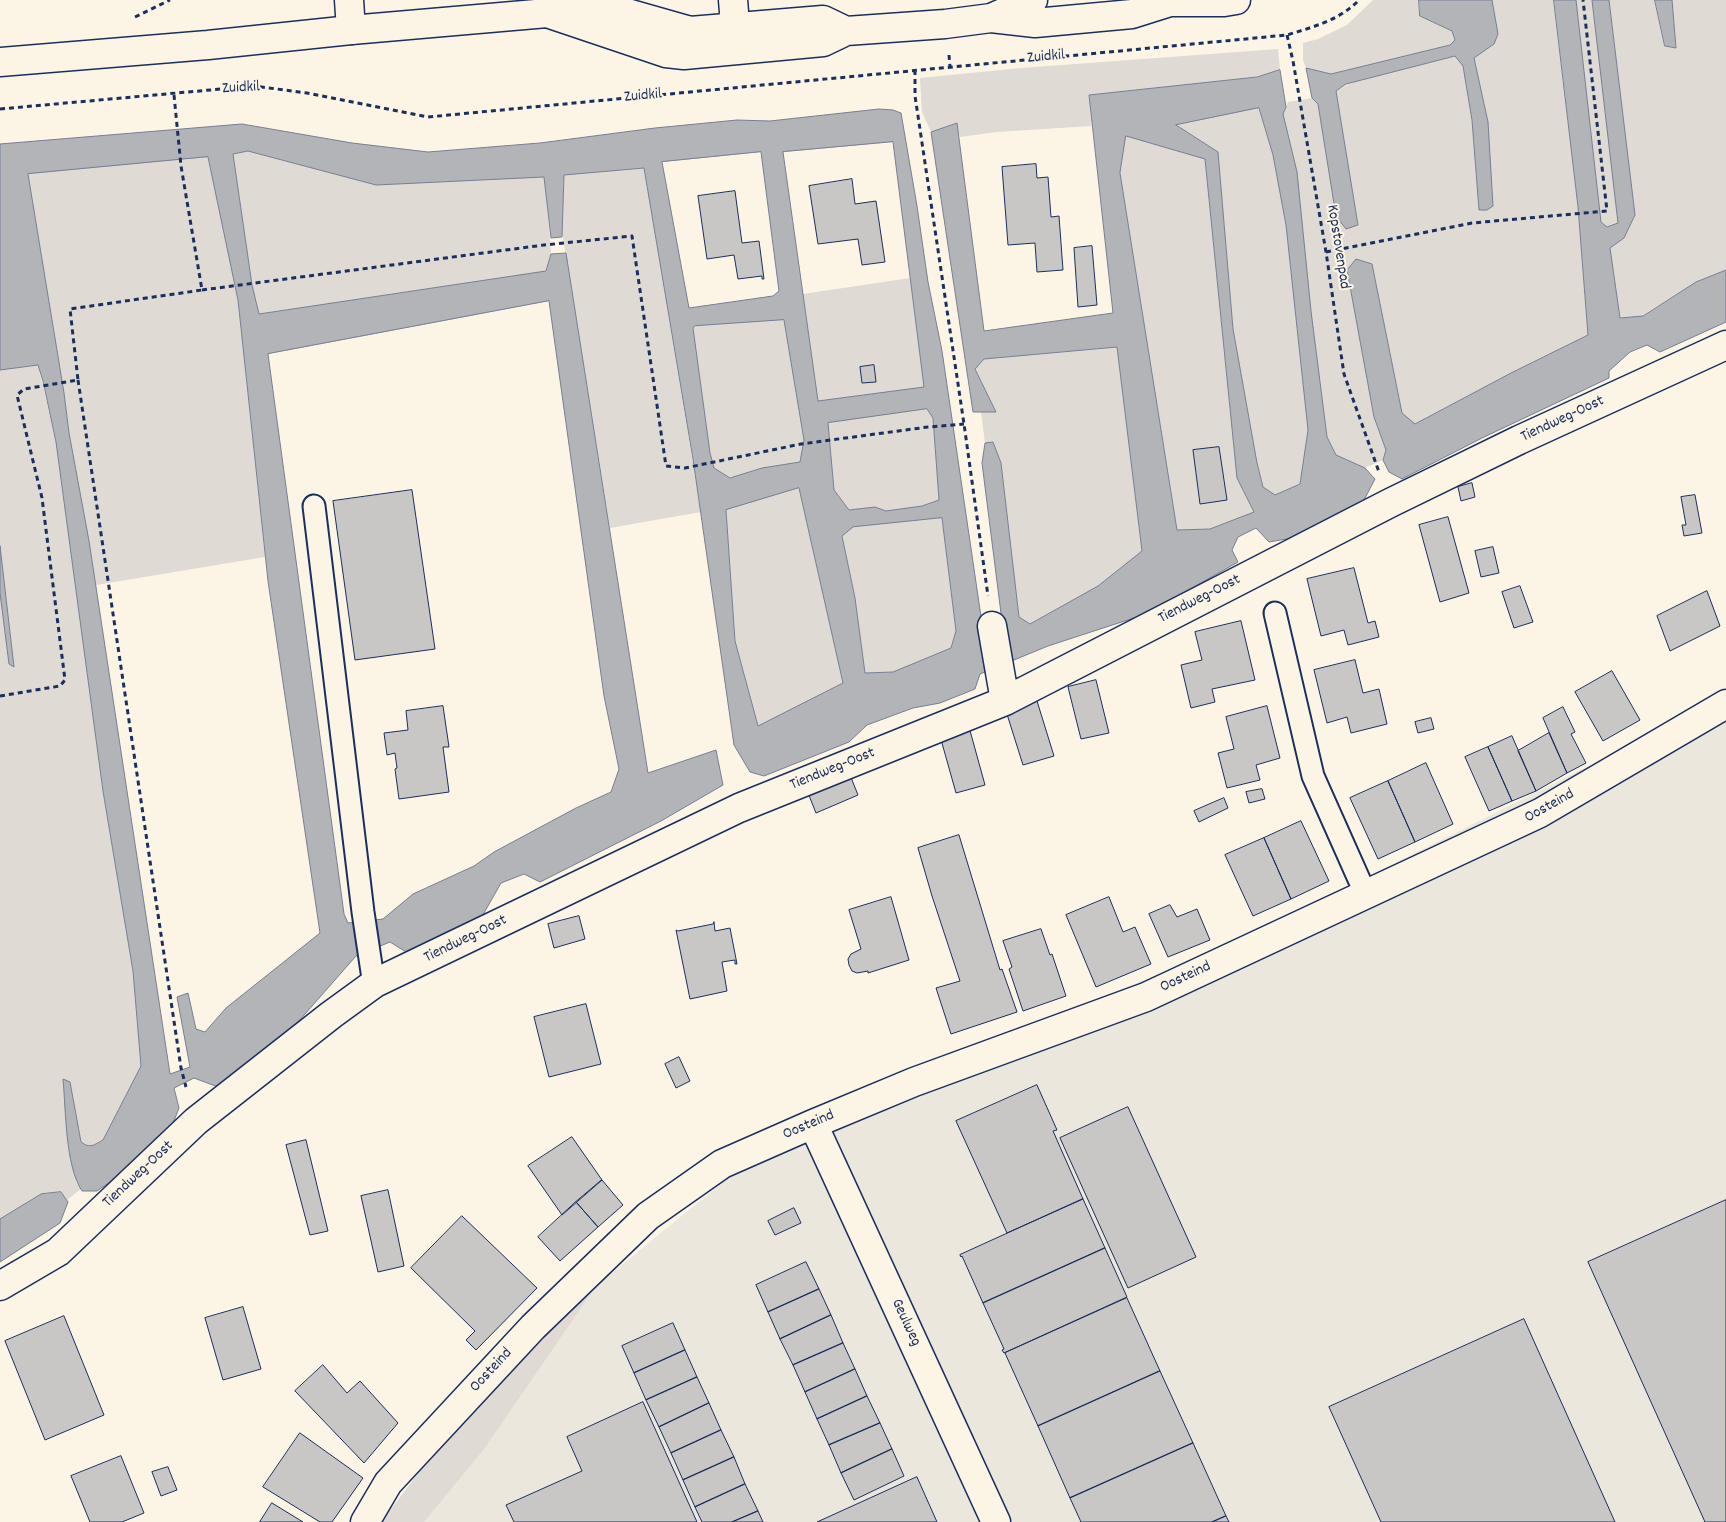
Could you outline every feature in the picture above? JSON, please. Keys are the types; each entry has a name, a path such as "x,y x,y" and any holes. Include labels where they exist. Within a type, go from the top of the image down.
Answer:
{"street":[{"path":"349,0 352,30"},
{"path":"731,39 732,0"},
{"path":"991,18 1033,0"},
{"path":"0,62 208,45 547,13 592,2 690,31 731,39 823,20 846,31 945,24 991,18 1035,24 1132,14 1168,1 1224,2 1236,0"},
{"name":"Tiendweg-Oost","path":"0,1286 58,1252 196,1121 331,1015 374,978 739,808 1004,701 1450,473 1726,345"},
{"path":"992,626 1004,701"},
{"name":"Oosteind","path":"365,1522 388,1483 533,1327 648,1216 722,1164 914,1082 1146,997 1540,813 1726,704"},
{"name":"Geulweg","path":"813,1124 996,1522"}],"lane":[{"path":"314,506 364,912 374,978"},
{"path":"1275,612 1313,776 1366,894"}],"path":[{"name":"Zuidkil","path":"0,109 254,86 307,93 428,117 1287,35 1332,20 1360,0"},
{"path":"1326,252 1472,223 1607,211 1583,0"},
{"name":"Kopstovenpad","path":"1287,35 1326,252 1344,374 1374,460"},
{"path":"914,70 915,96 992,626"},
{"path":"174,94 181,166 202,290"},
{"path":"186,1088 181,1068 78,380 70,309 544,245 632,236 666,466 685,468 801,444 928,426 964,424"},
{"path":"0,696 60,686 65,680 42,498 17,396 24,389 78,380"}],"shaded area":[{"path":"1373,0 1419,0 1420,16 1452,31 1455,41 1450,45 1330,74 1306,68 1303,60 1303,43 1318,39 1347,25"},
{"path":"1419,0 1492,0 1498,34 1494,44 1474,58 1488,122 1493,206 1487,210 1479,210 1472,120 1463,66 1455,56 1346,84 1336,91 1358,225 1346,229 1336,216 1318,104 1312,98 1306,68 1331,74 1450,45 1455,40 1452,31 1420,16"},
{"path":"1492,0 1554,0 1578,207 1588,335 1415,424 1402,414 1372,264 1347,270 1374,417 1386,450 1383,460 1365,468 1336,455 1327,437 1283,114 1288,102 1312,98 1318,103 1336,216 1358,225 1336,91 1353,82 1455,56 1463,66 1472,120 1479,209 1487,210 1488,122 1474,58 1494,44 1498,34"},
{"path":"1554,0 1576,0 1601,222 1607,227 1618,223 1592,0 1609,0 1635,215 1624,238 1610,248 1620,318 1643,316 1696,282 1726,270 1726,322 1660,352 1647,345 1630,352 1609,371 1609,378 1482,438 1402,479 1389,472 1383,460 1386,450 1374,417 1347,270 1356,259 1372,264 1402,413 1415,424 1588,335 1578,207"},
{"path":"1576,0 1592,0 1618,223 1607,227 1601,222"},
{"path":"1609,0 1655,0 1665,46 1676,48 1672,0 1726,0 1726,270 1696,282 1643,315 1642,333 1620,319 1610,247 1624,238 1635,215"},
{"path":"1655,0 1672,0 1676,48 1665,46"},
{"path":"1278,49 1280,70 1257,77 1090,95 1091,126 997,132 960,137 956,123 931,132 922,112 920,78 1021,68"},
{"path":"1280,70 1286,107 1283,114 1297,172 1311,311 1327,437 1336,455 1365,468 1375,479 1364,500 1298,537 1269,542 1256,528 1238,537 1232,550 1238,562 1146,614 1048,646 980,674 975,689 940,703 913,708 867,725 849,742 764,776 750,772 734,745 693,459 644,168 564,175 562,237 551,238 544,177 376,185 248,151 233,154 252,285 259,314 546,271 551,254 566,253 648,773 716,750 723,785 661,821 540,882 524,874 501,883 480,920 411,955 390,942 356,956 298,1022 218,1087 194,1078 174,1088 179,1108 170,1131 139,1162 97,1191 82,1191 76,1180 69,1152 63,1079 70,1082 81,1142 92,1146 103,1140 141,1066 133,971 103,791 56,442 38,365 0,370 0,144 242,124 352,143 428,152 540,143 655,128 737,120 770,121 879,109 893,110 901,113 928,282 942,351 984,637 1004,637 982,463 985,443 993,442 1001,463 1019,617 1030,624 1098,586 1142,551 1117,347 984,359 975,369 996,412 973,412 931,132 957,123 984,331 1113,313 1089,95 1257,77","holes":["1259,108 1273,155 1286,225 1308,430 1300,484 1275,495 1263,487 1233,329 1218,152 1176,125","1126,136 1205,159 1237,478 1254,512 1210,529 1177,530 1120,173","893,142 924,387 818,401 783,152","761,152 779,291 773,296 689,308 662,162","208,157 238,300 268,581 320,933 226,1008 205,1032 196,1029 188,993 177,997 190,1067 170,1074 89,541 69,433 28,174","549,301 604,696 619,769 611,792 576,808 494,852 474,866 413,894 383,919 348,923 344,914 268,354","784,320 804,440 800,462 762,468 730,478 714,468 710,453 693,328 695,326","927,409 933,418 939,500 922,506 886,511 875,507 849,510 834,490 828,423","799,488 843,683 758,726 735,641 726,510","942,518 956,631 951,648 893,672 865,673 855,598 842,536 853,527"]},
{"path":"1259,107 1273,155 1286,225 1308,430 1300,484 1275,495 1263,487 1233,329 1218,152 1176,125"},
{"path":"1126,135 1205,159 1237,478 1254,513 1210,529 1177,530 1120,173"},
{"path":"248,151 376,185 545,176 551,254 546,271 259,314 252,285 233,154"},
{"path":"209,156 238,300 265,557 96,585 69,433 28,173"},
{"path":"644,168 701,512 610,528 562,232 564,174"},
{"path":"910,278 924,387 818,402 803,294"},
{"path":"785,320 804,440 800,462 762,468 730,478 714,468 710,453 693,328 695,326"},
{"path":"1117,347 1142,551 1098,586 1030,624 1019,617 1001,463 993,442 985,443 981,412 996,412 975,369 984,359"},
{"path":"38,365 56,442 103,791 133,971 141,1066 103,1140 92,1146 81,1142 70,1082 76,1182 81,1189 67,1200 61,1192 41,1194 0,1219 0,593 9,664 14,667 0,546 0,370"},
{"path":"927,409 933,418 939,500 922,506 886,511 875,507 849,510 834,490 828,423"},
{"path":"799,488 843,683 758,727 735,641 726,510"},
{"path":"942,518 956,631 951,648 893,672 865,673 855,598 842,536 853,527"},
{"path":"0,546 14,667 9,664 0,593"},
{"path":"1726,697 1726,1522 421,1522 597,1285 797,1122 1244,939"},
{"path":"61,1192 68,1202 60,1223 0,1262 0,1219 41,1194"},
{"path":"592,1292 484,1449 424,1522 381,1522 445,1439 486,1391"}],"building":[{"path":"1036,164 1037,178 1048,177 1051,217 1059,216 1063,270 1037,272 1035,243 1008,245 1002,167"},
{"path":"852,179 855,204 876,201 885,262 862,265 858,239 818,244 809,186"},
{"path":"735,191 742,243 759,241 764,279 762,279 762,276 738,279 734,255 707,259 698,196"},
{"path":"1092,246 1097,305 1078,307 1074,248"},
{"path":"874,365 876,382 862,383 860,367"},
{"path":"1219,447 1227,500 1200,504 1193,450"},
{"path":"1472,483 1475,497 1461,501 1458,487"},
{"path":"412,490 435,649 355,660 333,501"},
{"path":"1695,495 1702,533 1684,536 1682,525 1686,525 1681,497"},
{"path":"1448,517 1469,593 1440,602 1419,525"},
{"path":"1493,547 1499,573 1481,577 1475,551"},
{"path":"1354,568 1368,623 1375,621 1379,637 1348,645 1344,630 1321,636 1307,579"},
{"path":"1520,586 1533,622 1514,628 1502,592"},
{"path":"1707,591 1720,626 1670,651 1657,616"},
{"path":"1241,621 1255,680 1212,689 1215,702 1191,708 1181,665 1202,660 1195,632"},
{"path":"1355,660 1363,693 1379,689 1387,724 1351,733 1347,717 1327,723 1314,670"},
{"path":"1612,671 1640,720 1603,741 1575,692"},
{"path":"1096,680 1109,733 1081,739 1068,687"},
{"path":"1037,701 1054,756 1023,765 1006,711"},
{"path":"443,706 449,747 443,747 449,792 399,799 395,753 387,755 384,733 408,730 406,711"},
{"path":"1267,706 1280,758 1256,765 1260,780 1227,788 1218,753 1234,749 1226,717"},
{"path":"1563,707 1575,732 1571,734 1586,763 1567,773 1543,718"},
{"path":"1431,718 1434,729 1418,733 1415,722"},
{"path":"969,727 985,785 956,793 940,736"},
{"path":"1549,733 1567,773 1536,791 1518,751"},
{"path":"1512,736 1536,791 1512,801 1488,747"},
{"path":"1488,747 1512,801 1489,811 1465,757"},
{"path":"1426,763 1453,824 1415,842 1388,781"},
{"path":"850,775 858,795 816,813 808,793"},
{"path":"1388,781 1415,842 1378,859 1350,798"},
{"path":"1262,789 1265,799 1249,803 1246,792"},
{"path":"1224,798 1228,808 1199,822 1194,811"},
{"path":"1301,821 1329,881 1291,899 1264,838"},
{"path":"959,835 1000,970 1002,969 1017,1012 951,1034 936,988 960,981 918,848"},
{"path":"1264,838 1291,899 1253,916 1225,855"},
{"path":"891,897 909,960 868,973 868,971 857,973 852,971 848,959 851,954 861,949 849,910"},
{"path":"1109,897 1123,932 1135,927 1151,964 1096,987 1066,915"},
{"path":"1170,905 1177,917 1197,909 1210,940 1168,957 1149,914"},
{"path":"579,916 585,939 554,948 548,924"},
{"path":"714,922 715,931 730,928 737,964 735,964 735,960 722,962 727,991 690,999 676,930 713,924"},
{"path":"1041,929 1050,955 1052,954 1066,996 1023,1011 1009,969 1012,967 1003,941"},
{"path":"586,1004 601,1064 549,1077 534,1017"},
{"path":"679,1057 690,1081 676,1088 665,1064"},
{"path":"1037,1085 1057,1130 1053,1131 1083,1199 1007,1233 956,1121"},
{"path":"1128,1107 1196,1257 1128,1288 1060,1138"},
{"path":"572,1137 602,1180 562,1215 528,1166"},
{"path":"306,1140 328,1231 310,1235 286,1145"},
{"path":"602,1180 623,1205 598,1227 576,1202"},
{"path":"388,1190 404,1266 378,1272 361,1196"},
{"path":"1083,1199 1105,1248 983,1303 960,1255"},
{"path":"1726,1200 1726,1522 1705,1522 1588,1262"},
{"path":"576,1202 598,1227 560,1261 538,1237"},
{"path":"794,1208 801,1223 775,1235 768,1221"},
{"path":"462,1216 537,1288 476,1350 466,1340 475,1331 411,1268"},
{"path":"1105,1248 1127,1297 1004,1353 1002,1350 1004,1349 983,1303"},
{"path":"806,1262 819,1289 768,1312 756,1285"},
{"path":"819,1289 831,1315 780,1339 768,1312"},
{"path":"1127,1298 1160,1371 1038,1426 1005,1353"},
{"path":"243,1307 261,1369 223,1380 205,1318"},
{"path":"831,1315 843,1343 793,1365 780,1339"},
{"path":"64,1316 104,1415 45,1440 5,1341"},
{"path":"1524,1319 1615,1522 1381,1522 1329,1407"},
{"path":"673,1323 685,1350 634,1373 622,1346"},
{"path":"843,1343 855,1369 805,1392 793,1365"},
{"path":"685,1350 697,1377 646,1400 634,1373"},
{"path":"323,1365 347,1393 360,1381 398,1423 364,1463 295,1391"},
{"path":"855,1369 867,1396 817,1419 805,1392"},
{"path":"1160,1371 1193,1443 1070,1498 1038,1426"},
{"path":"697,1377 709,1403 659,1427 646,1400"},
{"path":"867,1396 880,1423 829,1445 817,1419"},
{"path":"643,1402 697,1522 514,1522 506,1505 582,1471 567,1437"},
{"path":"709,1403 721,1430 671,1453 659,1427"},
{"path":"880,1423 892,1449 841,1473 829,1445"},
{"path":"721,1430 734,1457 683,1480 671,1453"},
{"path":"300,1433 363,1478 332,1522 320,1522 263,1487"},
{"path":"1193,1443 1226,1516 1212,1522 1081,1522 1070,1498"},
{"path":"892,1449 904,1476 854,1500 841,1473"},
{"path":"121,1456 144,1513 122,1522 90,1522 71,1476"},
{"path":"734,1457 745,1484 695,1507 683,1480"},
{"path":"168,1467 177,1490 161,1496 152,1472"},
{"path":"917,1477 937,1522 817,1522 870,1498"},
{"path":"745,1484 758,1511 732,1522 702,1522 695,1507"},
{"path":"272,1503 303,1522 260,1522"},
{"path":"758,1511 763,1522 732,1522"},
{"path":"1226,1516 1229,1522 1212,1522"}]}
